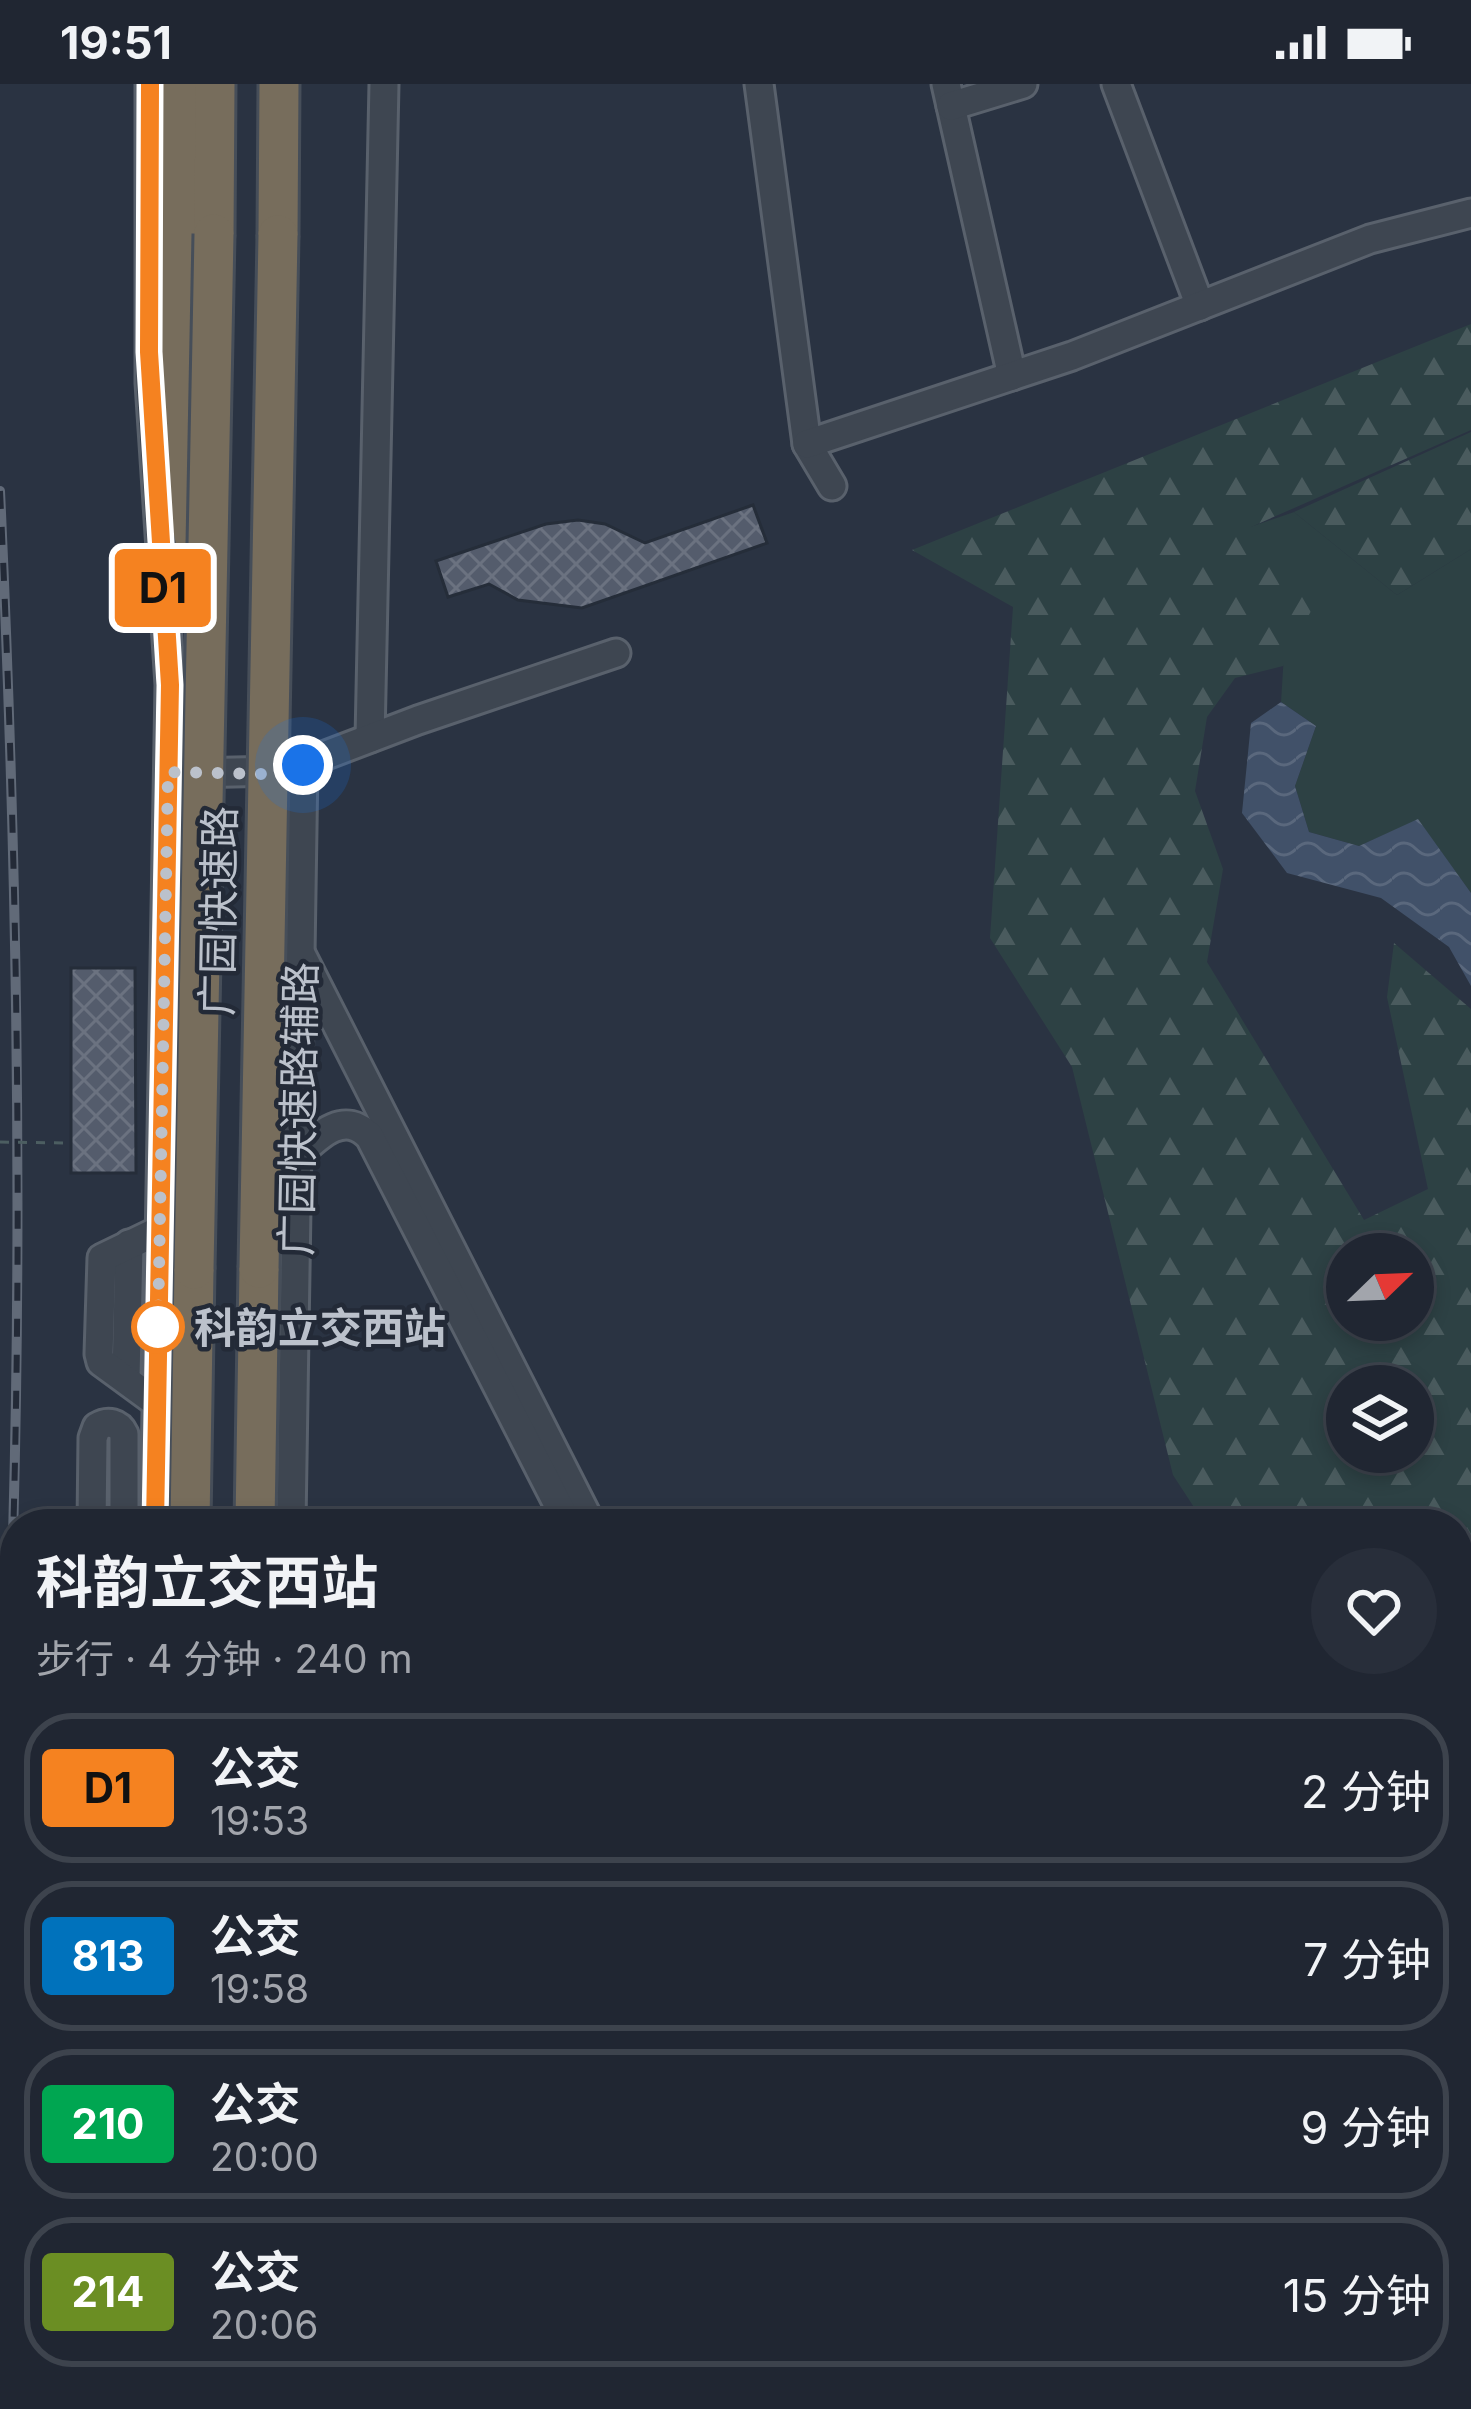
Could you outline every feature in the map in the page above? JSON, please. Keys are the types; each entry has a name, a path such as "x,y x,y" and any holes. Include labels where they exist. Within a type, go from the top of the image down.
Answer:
{"highway":[{"path":"178,84 173,409 181,476 207,591"},
{"name":"广园快速路","path":"190,1509 215,84"},
{"name":"广园快速路","path":"255,1509 279,84"}],"street":[{"path":"150,84 149,352 170,660 155,1509"},
{"path":"370,739 384,84"},
{"path":"759,84 808,444 832,486"},
{"path":"1012,376 949,95 1023,84"},
{"path":"1117,84 1200,306"},
{"path":"808,444 1012,376 1370,239 1471,213"},
{"path":"168,772 265,774 303,765 616,653"},
{"name":"广园快速路辅路","path":"291,1509 303,765"},
{"path":"300,953 584,1509"},
{"path":"297,1156 338,1126 355,1125 367,1133 562,1463 567,1509"},
{"path":"157,1403 99,1357 100,1285 102,1258 160,1230"},
{"path":"92,1509 93,1438 98,1427 107,1423 118,1426 125,1439 124,1509"}],"path":[{"path":"0,1142 71,1143"}],"green space":[{"path":"1471,324 1471,430 1251,527 1312,609 1283,666 1235,678 1207,717 1195,791 1223,869 1207,962 1364,1220 1428,1189 1387,997 1394,943 1471,1009 1471,1509 1195,1509 1173,1475 1072,1067 990,938 1013,607 912,550"},
{"path":"1471,432 1471,549 1397,595 1294,512"},
{"path":"1294,512 1397,595 1471,549 1471,893 1418,820 1359,846 1309,832 1295,786 1316,726 1281,702 1284,653 1250,527"}],"water":[{"path":"1281,702 1316,726 1295,786 1309,832 1359,846 1418,819 1471,893 1471,986 1449,947 1381,898 1287,873 1242,813 1251,723"}],"building":[{"path":"753,505 767,543 582,608 518,600 489,584 448,597 436,561 546,524 578,520 605,524 645,543"},
{"path":"71,968 135,968 136,1173 71,1173"}],"railway":[{"path":"0,491 16,998 14,1509"}],"bus line":[{"name":"D1","path":"150,84 149,352 170,685 155,1509"}],"place":[{"name":"科韵立交西站","path":"158,1327"}],"route":[{"path":"158,1327 168,772 265,774 303,765"}]}
